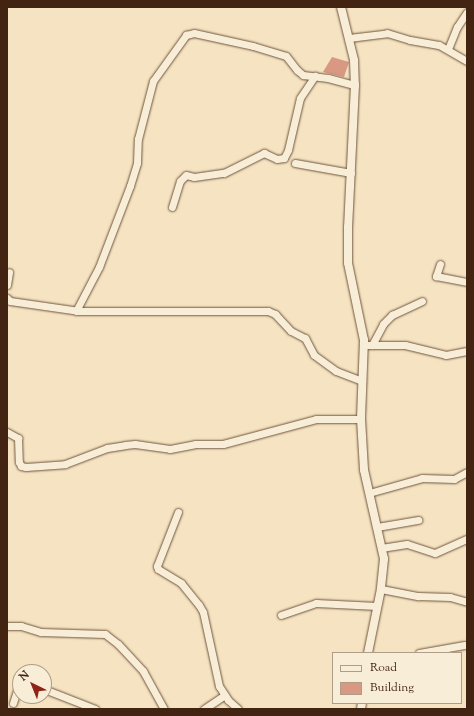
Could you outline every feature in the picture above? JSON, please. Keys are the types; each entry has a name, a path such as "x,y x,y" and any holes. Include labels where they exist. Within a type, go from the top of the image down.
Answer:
{"street":[{"path":"341,7 350,38 354,60 355,85 348,227 349,268 368,345 362,381 361,419 364,470 377,527 384,570 368,652"},
{"path":"448,49 455,31 467,12"},
{"path":"76,311 99,267 130,186 137,163 138,139 153,81 186,35 194,33 249,45 284,55 289,58 300,73 355,85"},
{"path":"350,38 387,33 410,40 435,44 448,49 467,61"},
{"path":"172,207 180,181 186,175 194,177 221,174 248,162 263,153 278,159 284,158 288,150 300,98 314,76"},
{"path":"295,164 351,173"},
{"path":"440,264 436,276 467,282"},
{"path":"7,285 10,272"},
{"path":"7,298 10,301 76,311 268,311 275,314 292,331 305,338 314,355 336,371 362,381"},
{"path":"368,345 392,315 422,301"},
{"path":"368,345 405,345 446,355 467,351"},
{"path":"7,432 18,438 19,462 21,466 26,467 65,464 108,448 125,445 135,444 170,449 195,444 223,444 316,419 361,419"},
{"path":"369,493 422,478 454,479 467,472"},
{"path":"178,512 157,566 161,572 187,589 203,612 219,686 238,709"},
{"path":"377,527 418,520"},
{"path":"381,548 407,544 438,552 467,539"},
{"path":"381,589 418,596 450,597 467,602"},
{"path":"281,615 316,603 377,606"},
{"path":"7,626 21,626 41,632 105,634 118,644 143,671 164,709"},
{"path":"425,652 464,645"},
{"path":"52,692 95,709"},
{"path":"204,709 225,695"}],"building":[{"path":"332,57 349,62 344,77 323,72"}]}
